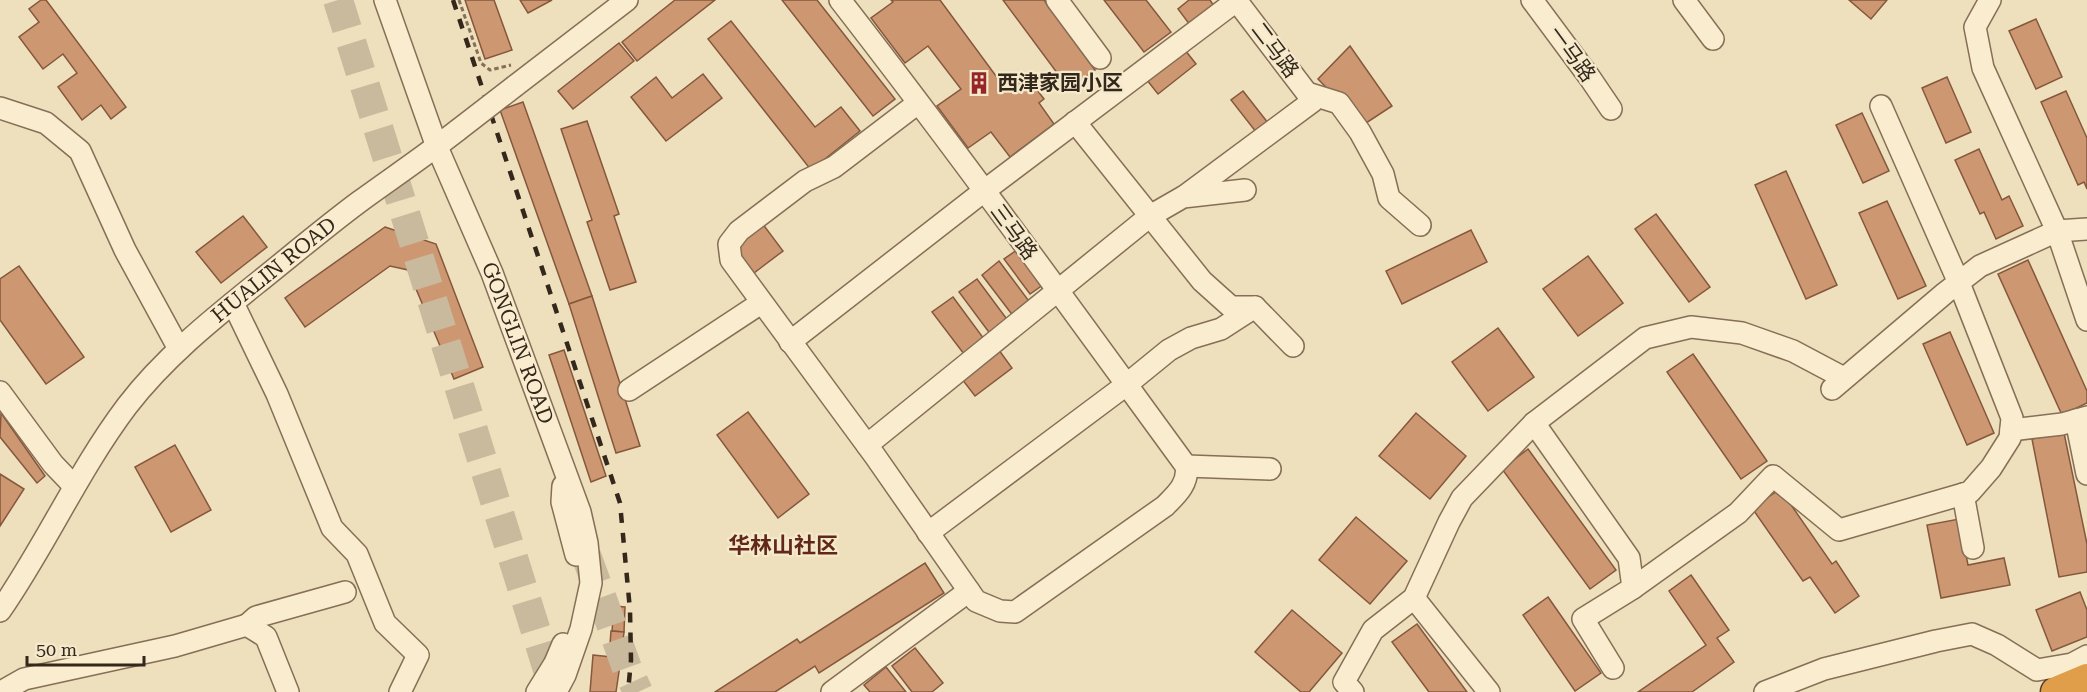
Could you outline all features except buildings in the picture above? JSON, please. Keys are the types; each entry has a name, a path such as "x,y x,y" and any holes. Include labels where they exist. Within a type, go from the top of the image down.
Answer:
{"highway":[{"path":"2056,692 2087,679"}],"street":[{"name":"GONGLIN ROAD","path":"385,0 437,147 492,273 580,512 591,583 565,686"},
{"name":"HUALIN ROAD","path":"0,611 24,577 74,486 128,405 179,349 357,204 437,147 627,0"},
{"name":"三马路","path":"840,0 1186,466"},
{"path":"1057,0 1100,58"},
{"path":"790,342 1236,0"},
{"name":"二马路","path":"1236,0 1310,97"},
{"name":"一马路","path":"1532,0 1611,109"},
{"path":"1684,0 1713,39"},
{"path":"1990,0 1974,27 1983,68 2057,231 2087,320"},
{"path":"867,445 1150,216 1183,197 1310,97 1339,103 1360,132 1383,174 1389,198 1420,225"},
{"path":"918,103 834,167 804,181 739,231 729,244 731,260 867,445 976,601 1000,611 1015,612 1166,506 1181,490 1187,474 1186,466 1270,469"},
{"path":"1613,668 1582,619 1633,588 1738,513 1773,476 1839,530 1970,492 1991,468 2010,438 2012,418 1959,283 1881,106"},
{"path":"0,108 46,123 80,151 125,250 179,349"},
{"path":"1075,122 1202,281 1232,307 1255,307 1293,346"},
{"path":"1183,197 1245,190"},
{"path":"1346,689 1373,630 1414,598 1462,498 1534,423 1645,338 1691,327 1742,333 1793,351 1838,384 1980,266 2057,231 2087,229"},
{"path":"233,303 277,394 332,528 357,554 385,623 418,655 400,692"},
{"path":"628,390 761,303"},
{"path":"928,533 1126,385 1169,350 1191,338 1221,329 1255,307"},
{"path":"0,392 53,464 74,486"},
{"path":"2011,430 2062,424 2082,419 2087,474"},
{"path":"1534,423 1629,558 1633,588"},
{"path":"537,692 555,663 571,624 579,594 577,561 562,502 564,468"},
{"path":"1963,494 1973,548"},
{"path":"832,692 969,591"},
{"path":"1,692 24,679 175,646 247,625 256,617 345,592"},
{"path":"1414,598 1489,692"},
{"path":"247,625 266,637 288,692"},
{"path":"1765,692 1824,669 1936,640 1972,634 1997,645 2037,670 2072,664 2087,656"}],"path":[{"path":"459,0 481,63 490,70"}],"tunnel":[{"path":"338,0 555,692"},
{"path":"586,555 638,692"}],"railway":[{"path":"453,0 620,503 630,610 631,660 628,692"}],"place":[{"name":"西津家园小区","path":"979,83"}],"district":[{"name":"华林山社区","path":"783,545"}]}
